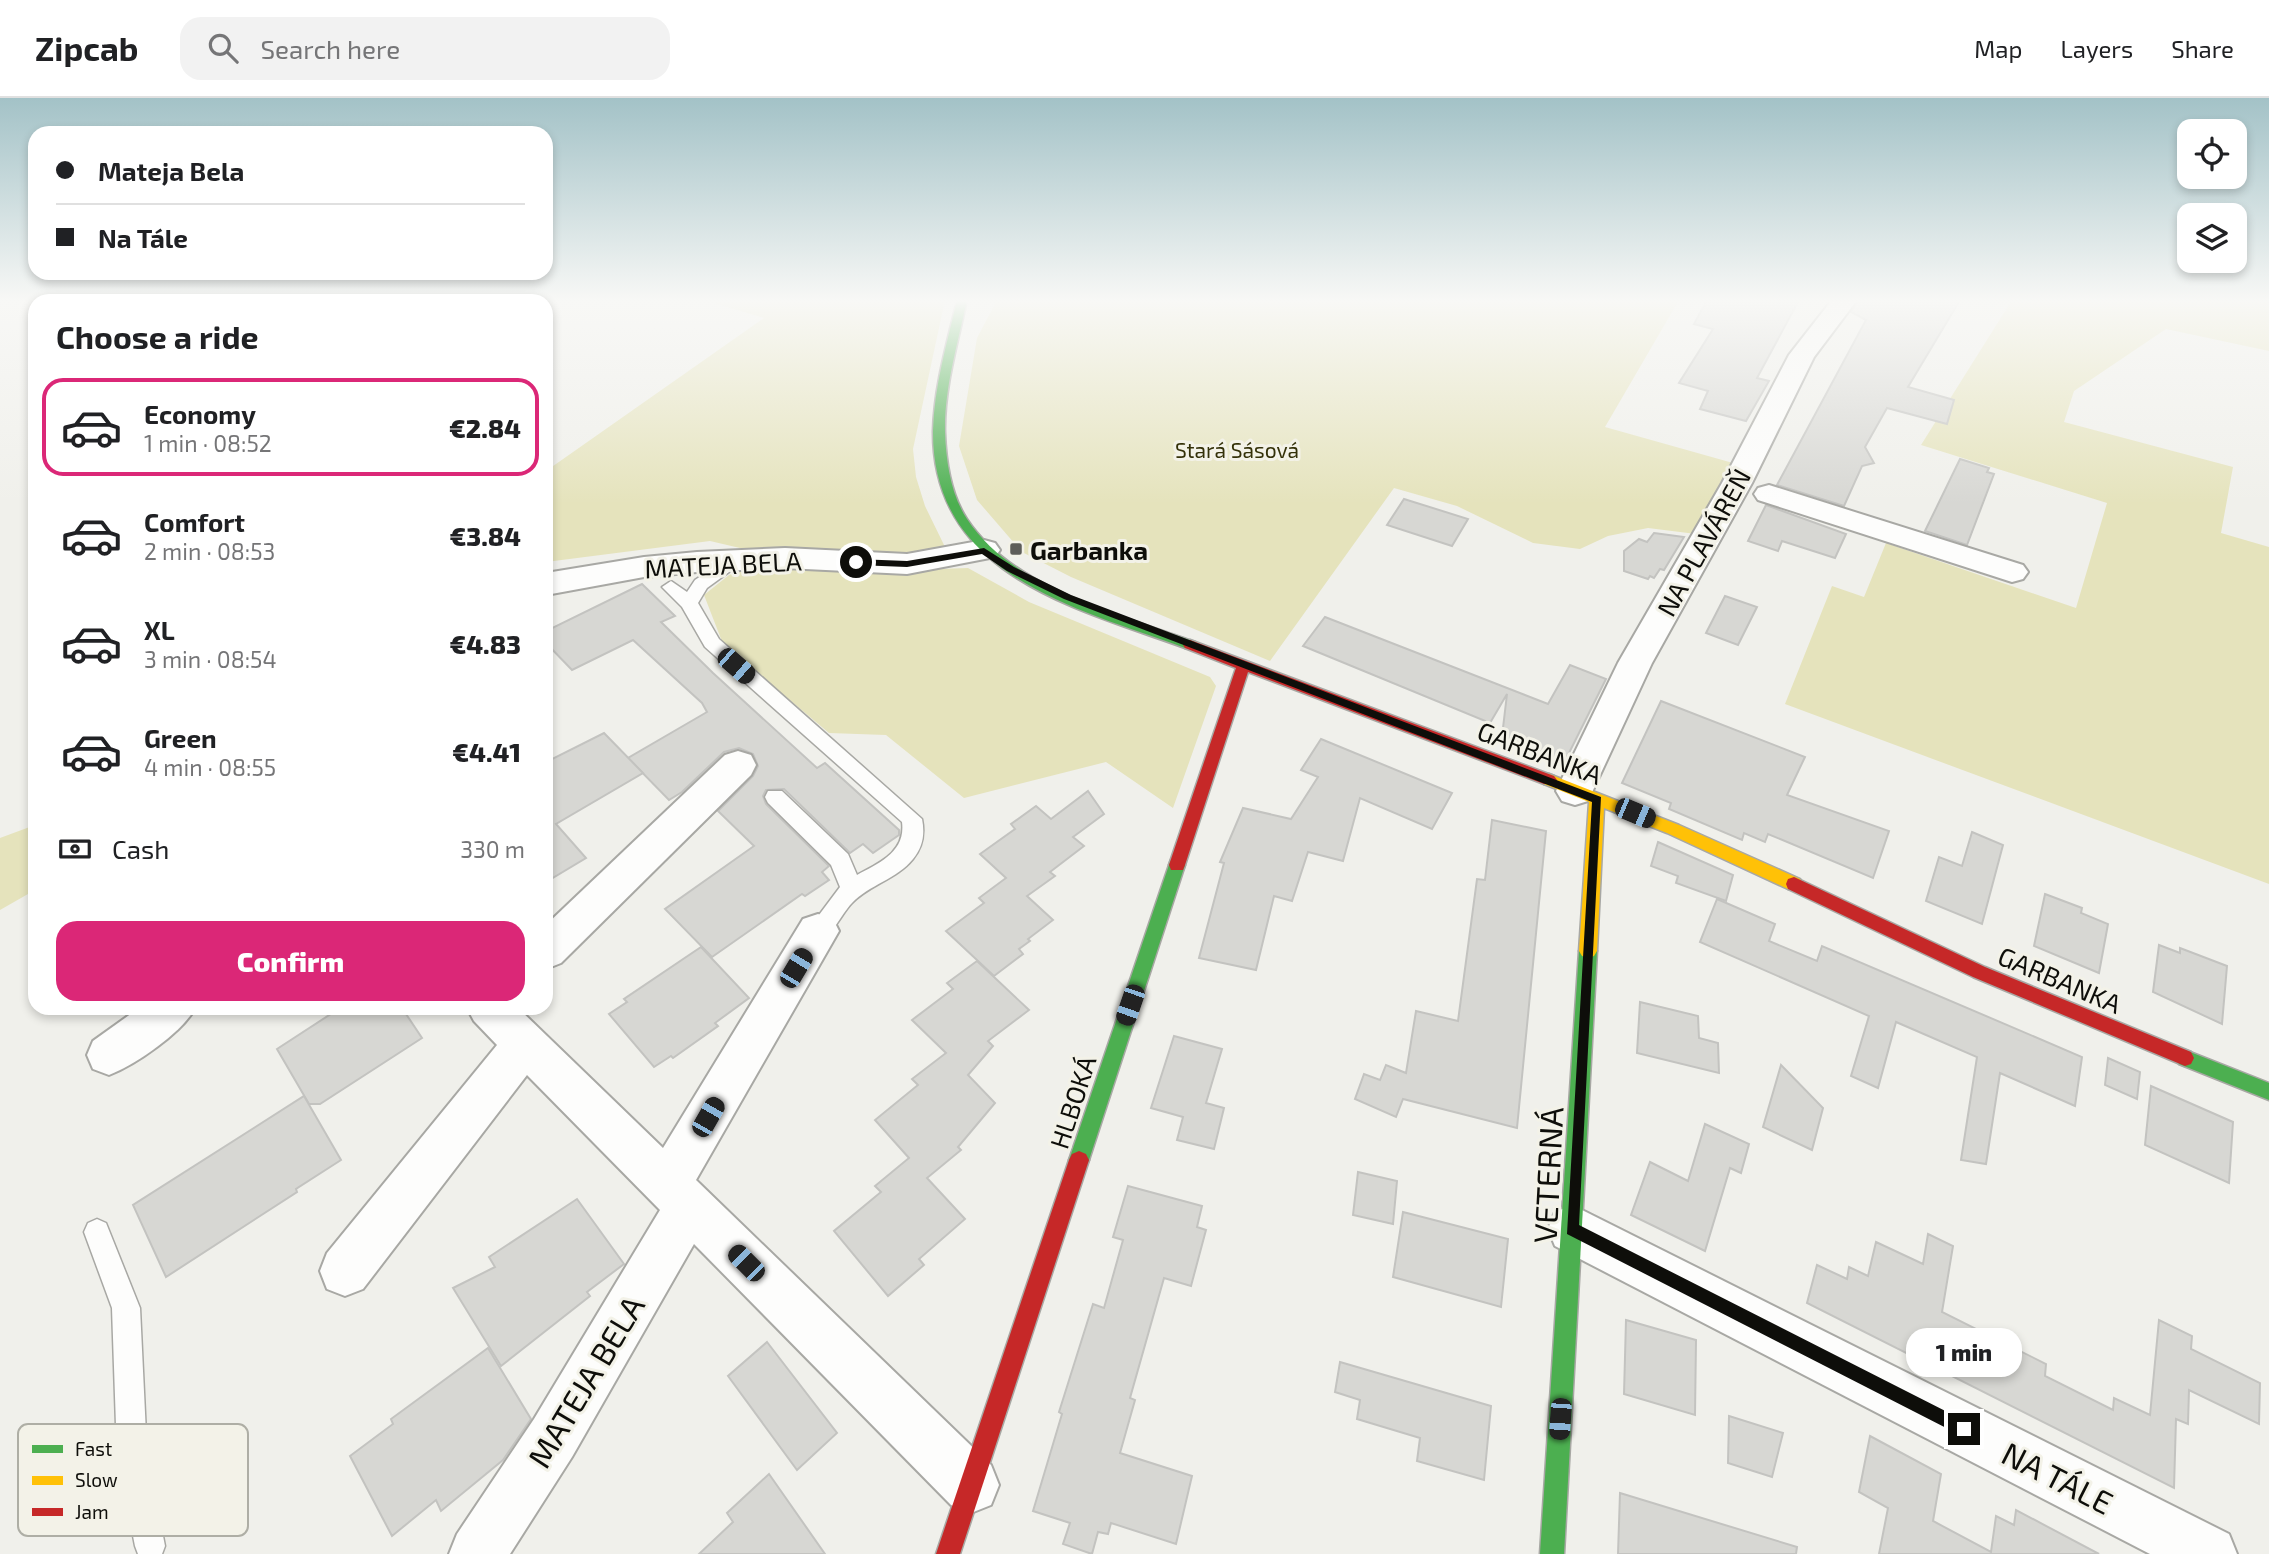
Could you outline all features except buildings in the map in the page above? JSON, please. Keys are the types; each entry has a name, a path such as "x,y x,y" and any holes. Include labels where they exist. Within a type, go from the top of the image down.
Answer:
{"street":[{"name":"GARBANKA","path":"950,368 936,442 941,482 956,515 984,551 1011,569 1067,597 1243,667 1691,838 2084,1017 2269,1092"},
{"name":"NA PLAVÁREŇ","path":"1586,796 1635,663 1737,483 1795,368"},
{"path":"1769,494 2012,572"},
{"name":"MATEJA BELA","path":"553,583 645,567 734,560 785,558 907,564 984,551"},
{"name":"HLBOKÁ","path":"948,1554 1243,667"},
{"path":"553,944 738,765"},
{"name":"VETERNÁ","path":"1552,1554 1572,1229 1586,796"},
{"name":"MATEJA BELA","path":"477,1554 553,1438 818,931"},
{"path":"109,1055 163,1015"},
{"path":"496,1015 971,1485"},
{"path":"345,1271 525,1044"},
{"name":"NA TÁLE","path":"1572,1229 2208,1554"}],"lane":[{"path":"690,603 701,584 734,560"},
{"path":"671,587 690,603 712,643 912,819 916,833 909,852 852,889 818,931"},
{"path":"775,797 840,860 852,889"},
{"path":"97,1232 125,1308 131,1424"},
{"path":"148,1536 150,1545"}],"green space":[{"path":"693,368 930,368 913,449 916,477 925,506 945,547 922,556 757,552 710,541 553,561 553,466"},
{"name":"Stará Sásová","path":"972,368 1639,368 1605,427 1733,463 1696,534 1648,528 1608,536 1580,549 1533,543 1457,506 1394,488 1270,661 1071,577 1022,552 977,500 959,446"},
{"path":"1969,368 2108,368 2074,391 2064,422 2233,467 2221,533 2269,547 2269,884 1785,704 1832,586 1864,597 1886,543 2076,608 2107,503 1921,445"},
{"path":"756,565 909,570 968,568 1029,602 1210,677 1216,686 1173,808 1106,762 964,798 886,735 829,733 723,644 704,595 729,575"},
{"path":"28,828 28,894 0,910 0,838"}],"traffic: fast":[{"path":"948,368 939,432 944,481 961,520 988,552 1022,577 1062,597 1190,645"},
{"path":"1079,1160 1177,865"},
{"path":"1552,1554 1588,951"},
{"path":"2185,1058 2269,1092"}],"traffic: slow":[{"path":"1549,780 1673,829 1794,884"},
{"path":"1588,951 1597,800"}],"traffic: jam":[{"path":"1190,645 1549,780"},
{"path":"1177,865 1243,667"},
{"path":"1794,884 1979,972 2185,1058"},
{"path":"948,1554 1079,1160"}],"place":[{"name":"Garbanka","path":"1016,549"}],"route":[{"path":"856,562 907,564 984,551 1011,569 1067,597 1243,667 1597,800 1572,1229 1964,1429"}]}
